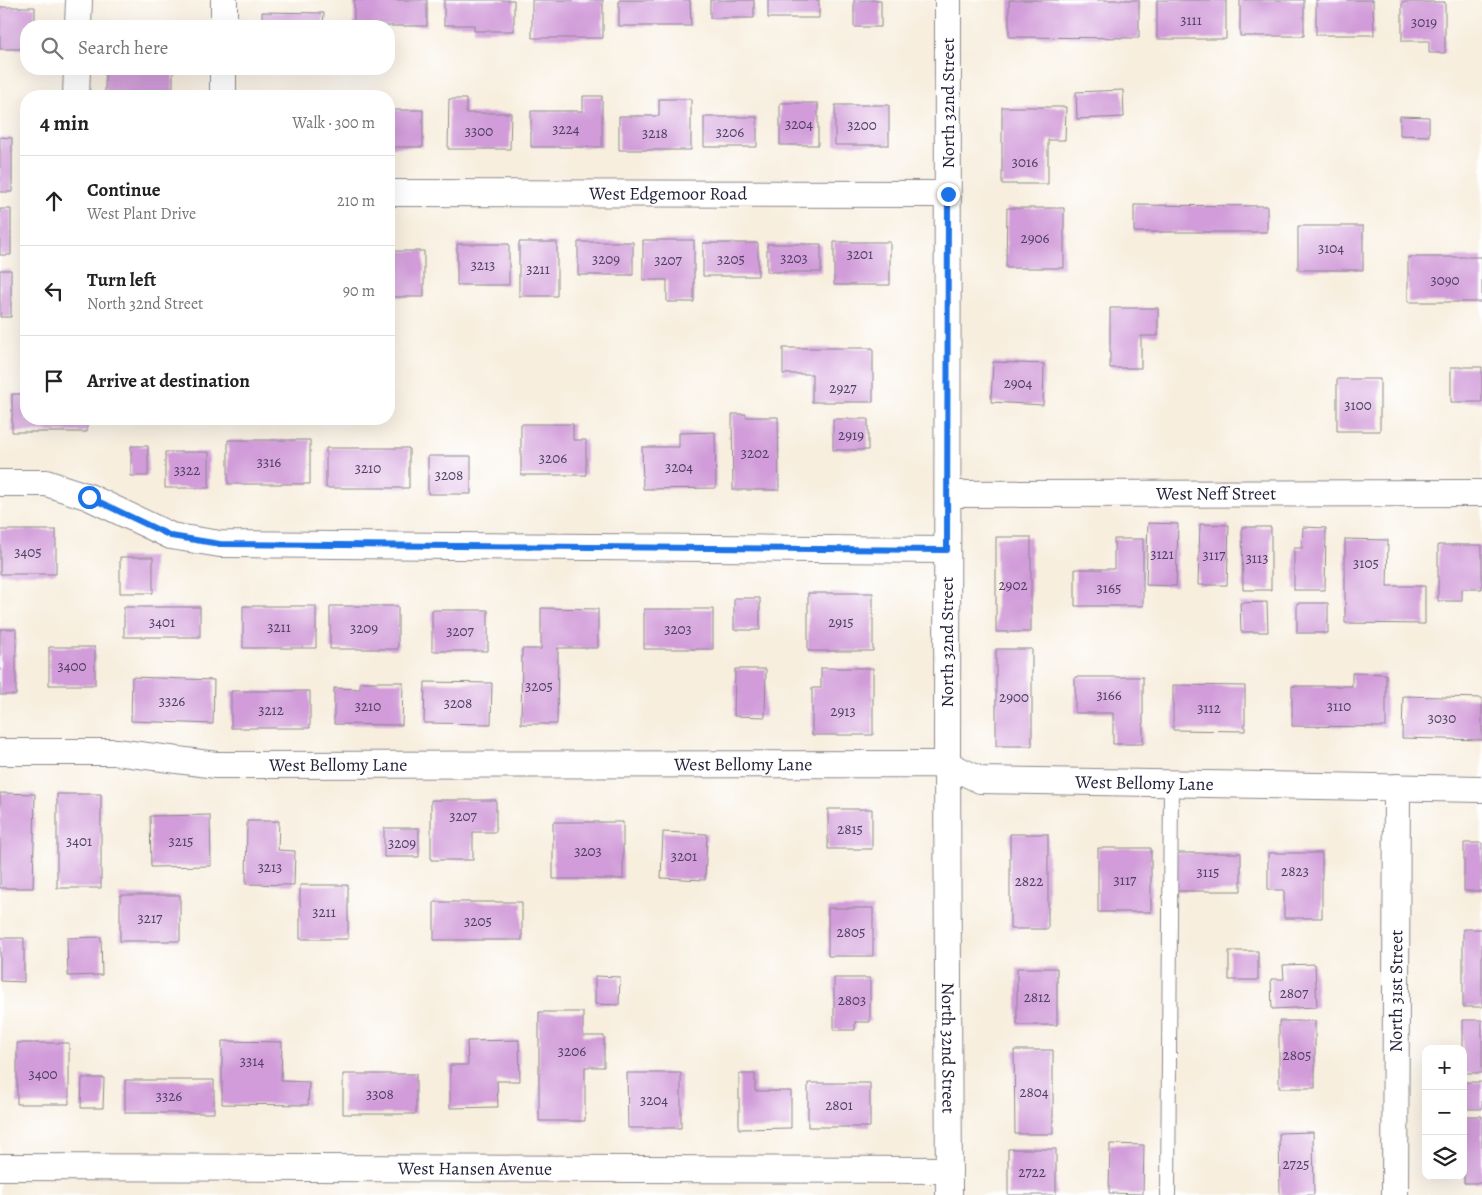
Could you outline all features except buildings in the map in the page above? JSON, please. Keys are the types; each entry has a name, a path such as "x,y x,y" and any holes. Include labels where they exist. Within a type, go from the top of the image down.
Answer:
{"street":[{"path":"78,20 79,0"},
{"path":"224,0 224,20"},
{"name":"North 32nd Street","path":"948,0 947,764 949,1183"},
{"path":"76,90 77,75"},
{"path":"224,75 224,90"},
{"name":"West Edgemoor Road","path":"395,193 948,194"},
{"path":"0,484 46,483 89,497 171,536 220,544 947,550"},
{"name":"West Neff Street","path":"948,494 1482,493"},
{"name":"West Bellomy Lane","path":"0,752 116,752 216,765 947,764 980,780 1482,789"},
{"name":"North 31st Street","path":"1395,1195 1397,787"},
{"name":"West Hansen Avenue","path":"0,1167 949,1183"}],"lane":[{"path":"1168,1195 1171,784"}],"route":[{"path":"89,497 171,536 220,544 947,550 948,194"}]}
